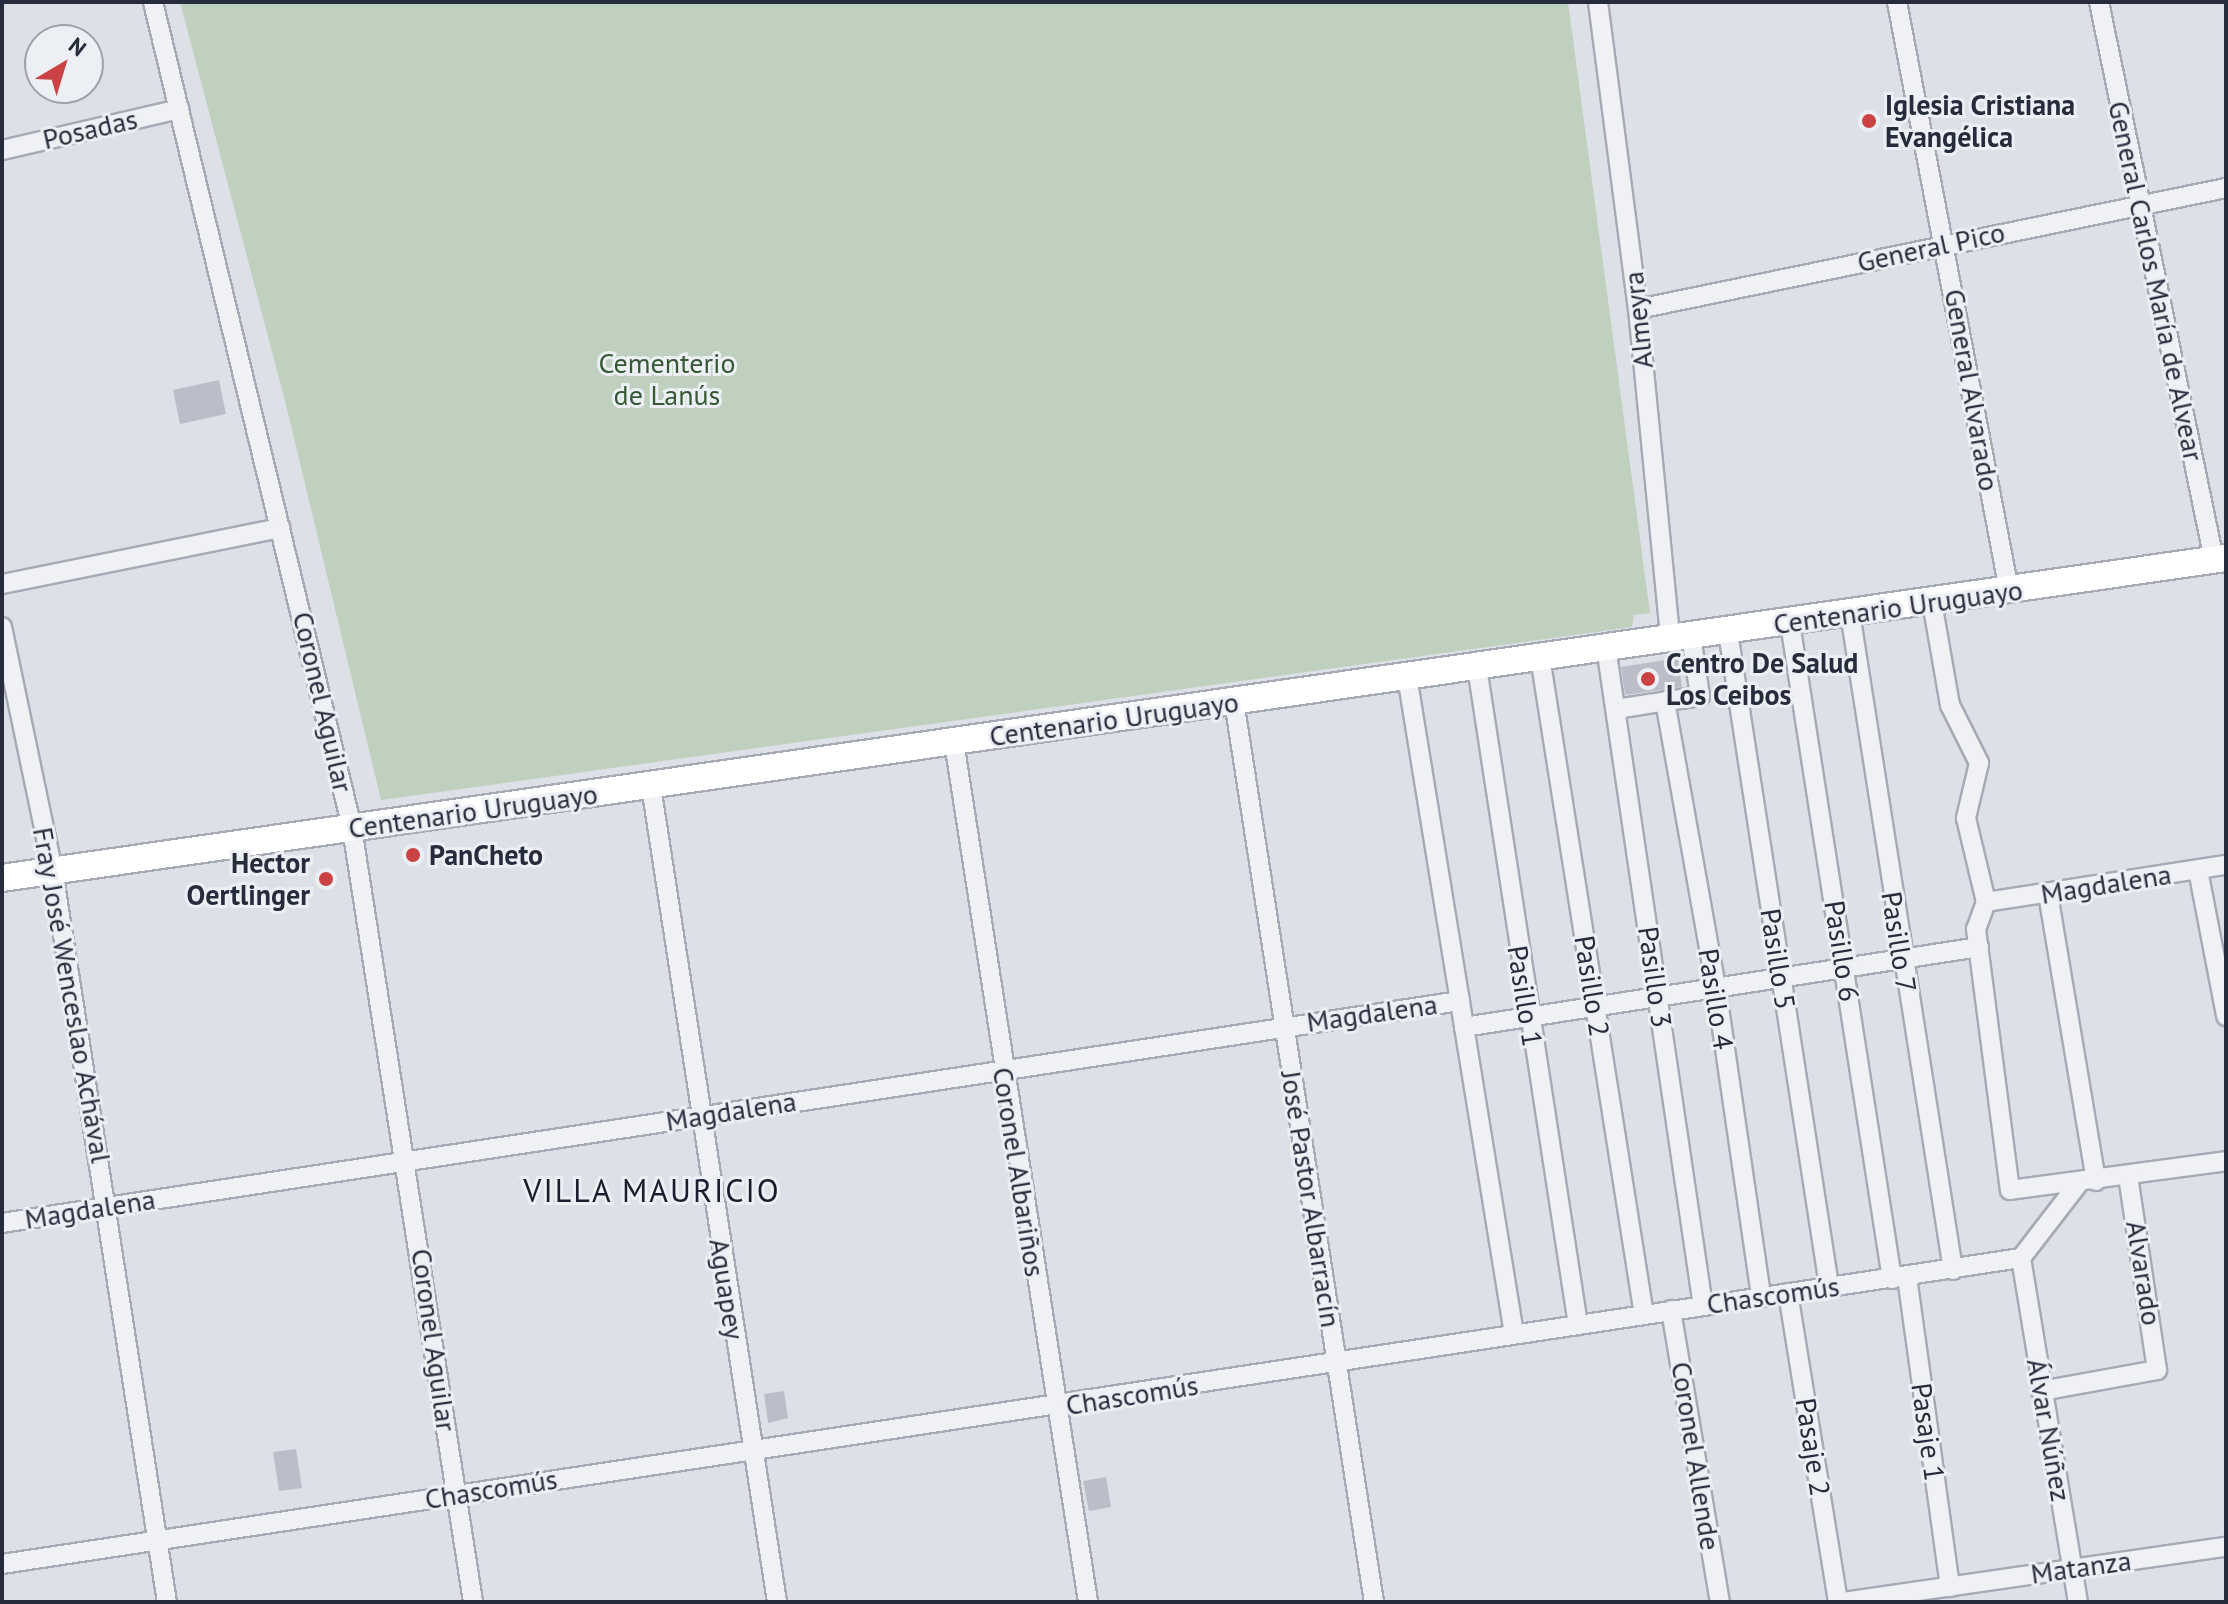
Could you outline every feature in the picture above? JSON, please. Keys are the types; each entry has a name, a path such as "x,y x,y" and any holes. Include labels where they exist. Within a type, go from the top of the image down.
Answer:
{"main road":[{"name":"Centenario Uruguayo","path":"2,878 2220,559"}],"street":[{"name":"Coronel Aguilar","path":"153,2 352,828 408,1160 473,1602"},
{"name":"Almeyra","path":"1598,2 1681,637 1700,696 1665,701"},
{"name":"General Alvarado","path":"1897,2 1946,243 2009,590"},
{"name":"General Carlos María de Alvear","path":"2099,2 2139,205 2220,559"},
{"name":"Posadas","path":"2,150 179,109"},
{"name":"General Pico","path":"1638,309 1946,243 2226,188"},
{"path":"2,584 280,528"},
{"path":"1932,602 1950,705 1979,763 1966,818 1986,902 1976,929 2010,1190 2059,1180 2087,1182 2226,1161"},
{"name":"Pasillo 7","path":"1850,613 1953,1270"},
{"name":"Pasillo 6","path":"1790,623 1845,968 1900,1278"},
{"name":"Fray José Wenceslao Achával","path":"2,627 53,871 167,1602"},
{"name":"Pasillo 5","path":"1728,632 1829,1286"},
{"name":"Pasillo 3","path":"1606,647 1703,1306"},
{"name":"Pasillo 2","path":"1540,657 1644,1315"},
{"name":"Pasillo 1","path":"1477,667 1528,1017 1578,1325"},
{"path":"1407,676 1514,1334"},
{"name":"José Pastor Albarracín","path":"1234,701 1374,1602"},
{"path":"1616,709 1665,701"},
{"name":"Pasillo 4","path":"1665,701 1716,987 1761,1297"},
{"name":"Coronel Albariños","path":"954,742 1088,1602"},
{"name":"Aguapey","path":"651,786 699,1116 777,1602"},
{"name":"Magdalena","path":"1986,902 2226,865"},
{"path":"2198,870 2226,1016"},
{"path":"2021,1258 2087,1182 2048,894"},
{"name":"Magdalena","path":"1464,1027 1979,947"},
{"name":"Magdalena","path":"2,1223 1460,1001"},
{"name":"Alvarado","path":"2041,1391 2157,1370 2128,1176"},
{"name":"Chascomús","path":"2,1564 158,1538 1057,1407 1337,1361 2021,1258"},
{"name":"Álvar Núñez","path":"2021,1258 2078,1602"},
{"name":"Pasaje 1","path":"1900,1278 1950,1587"},
{"name":"Pasaje 2","path":"1788,1293 1840,1602"},
{"name":"Coronel Allende","path":"1671,1310 1720,1602"},
{"name":"Matanza","path":"1840,1602 2226,1547"}],"green space":[{"name":"Cementerio de Lanús","path":"180,2 1568,2 1650,613 1634,615 1632,627 381,800 286,405"}],"building":[{"path":"219,380 226,414 180,424 173,390"},
{"name":"Centro De Salud Los Ceibos","path":"1678,658 1682,687 1625,695 1621,667"},
{"path":"784,1391 788,1418 768,1423 764,1394"},
{"path":"296,1449 302,1488 279,1491 273,1452"},
{"path":"1106,1477 1111,1507 1089,1511 1083,1481"}],"place":[{"name":"Iglesia Cristiana Evangélica","path":"1869,121"},
{"name":"Centro De Salud Los Ceibos","path":"1648,679"},
{"name":"PanCheto","path":"413,855"},
{"name":"Hector Oertlinger","path":"326,879"}],"district":[{"name":"VILLA MAURICIO","path":"652,1190"}]}
